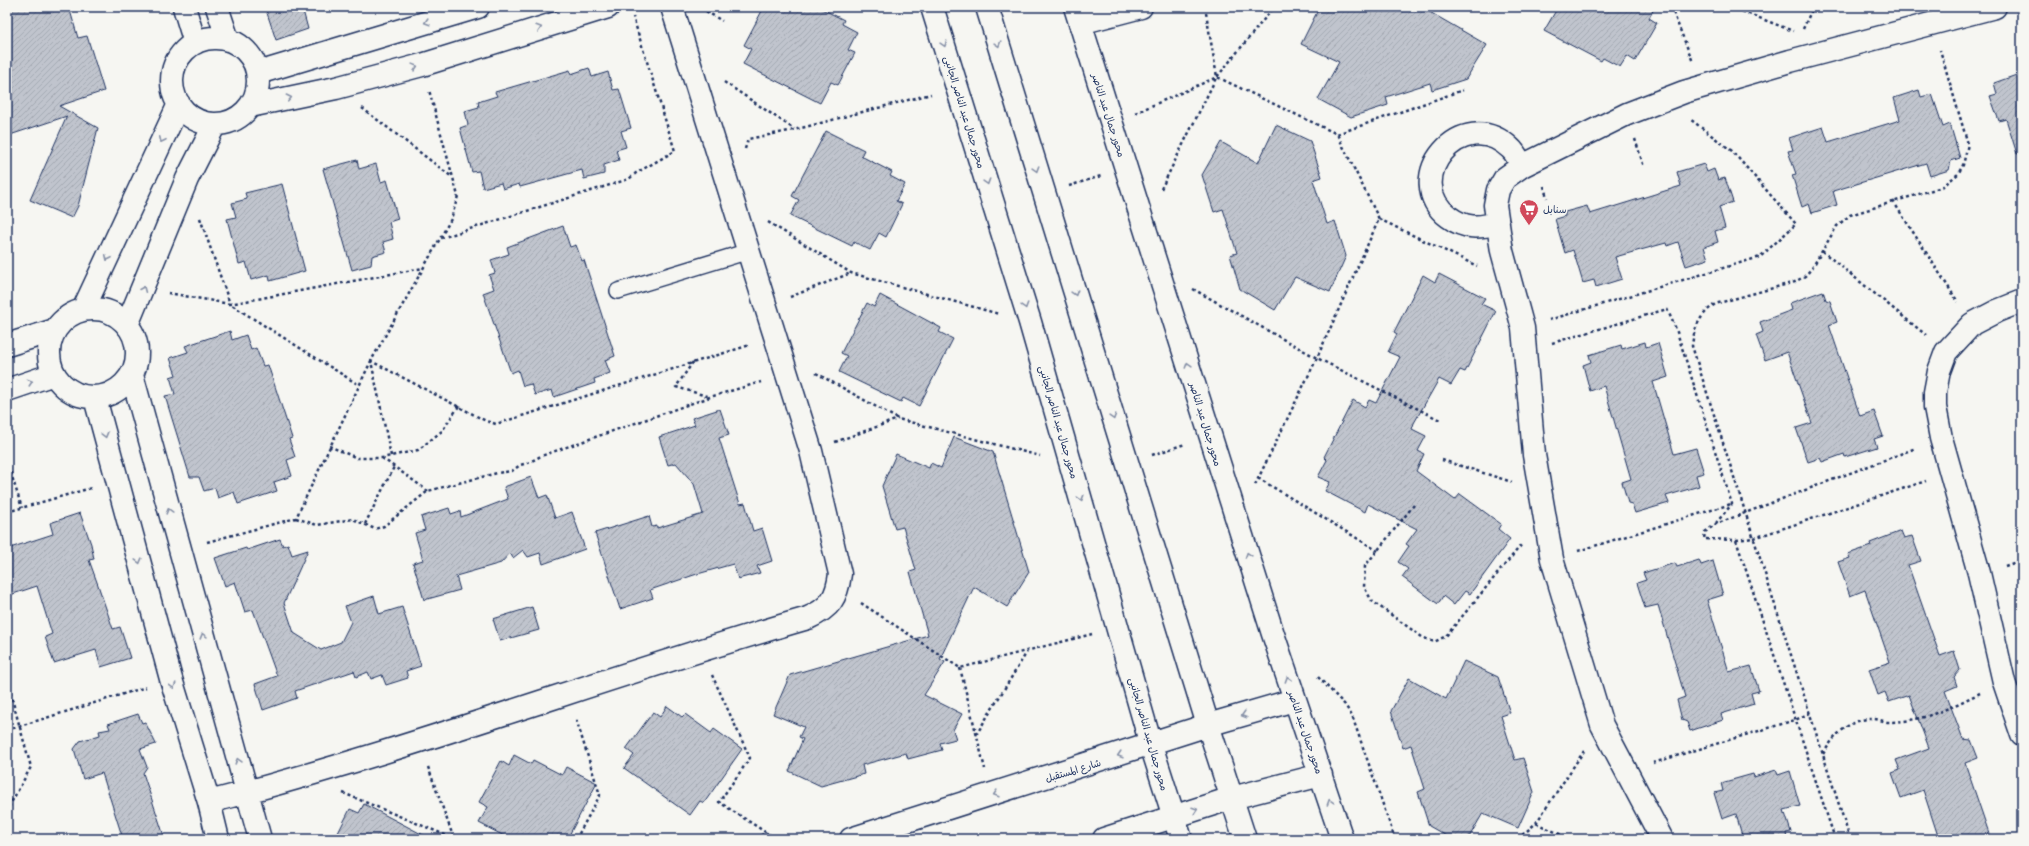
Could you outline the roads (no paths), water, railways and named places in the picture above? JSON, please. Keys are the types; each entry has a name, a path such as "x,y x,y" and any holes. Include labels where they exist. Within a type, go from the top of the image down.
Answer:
{"street":[{"path":"184,7 195,43"},
{"path":"217,7 228,40"},
{"path":"258,73 478,7"},
{"path":"250,106 336,88 422,65 608,7"},
{"path":"209,802 418,742 568,694 700,649 808,618 822,612 832,601 839,588 840,574 811,451 767,306 672,7"},
{"name":"محور جمال عبد الناصر الجانبى","path":"932,7 1030,322 1119,627 1151,745 1181,839"},
{"path":"987,7 1208,725 1245,839"},
{"path":"1078,15 1141,7"},
{"path":"1662,839 1602,725 1552,559 1543,517 1529,414 1526,351 1523,328 1507,275 1495,206 1498,190 1505,178 1522,166 1627,114 1666,99 1790,61 1932,22 1995,7"},
{"name":"محور جمال عبد الناصر","path":"1078,15 1239,529 1294,700 1342,839"},
{"path":"211,38 228,40 238,44 248,52 254,62 258,73 256,96 241,116 229,122 215,124 204,123 194,119 179,104 174,94 172,82 173,70 182,54 195,43 211,38"},
{"path":"83,310 179,104"},
{"path":"127,325 144,288 188,179 215,124"},
{"path":"1498,223 1478,228 1458,223 1442,211 1432,193 1432,173 1439,154 1454,140 1474,134 1494,137 1511,148 1522,166"},
{"path":"2022,301 1997,310 1972,324 1946,352 1939,371 1935,392 1935,407 1941,438 1979,573 2004,682 2022,735"},
{"path":"96,309 107,311 118,317 127,325 134,336 137,349 136,363 132,375 116,391 95,398 75,394 67,389 54,374 48,357 50,343 55,330 67,317 83,310 96,309"},
{"path":"7,345 55,330"},
{"path":"7,390 54,374"},
{"path":"132,375 179,550 260,839"},
{"path":"95,398 171,679 209,802 218,839"},
{"name":"شارع المستقبل","path":"851,839 1151,745 1208,725 1294,700"},
{"path":"1104,839 1232,798 1321,775"}],"lane":[{"path":"618,291 749,251"}],"place":[{"name":"سنابل","path":"1529,226"}]}
